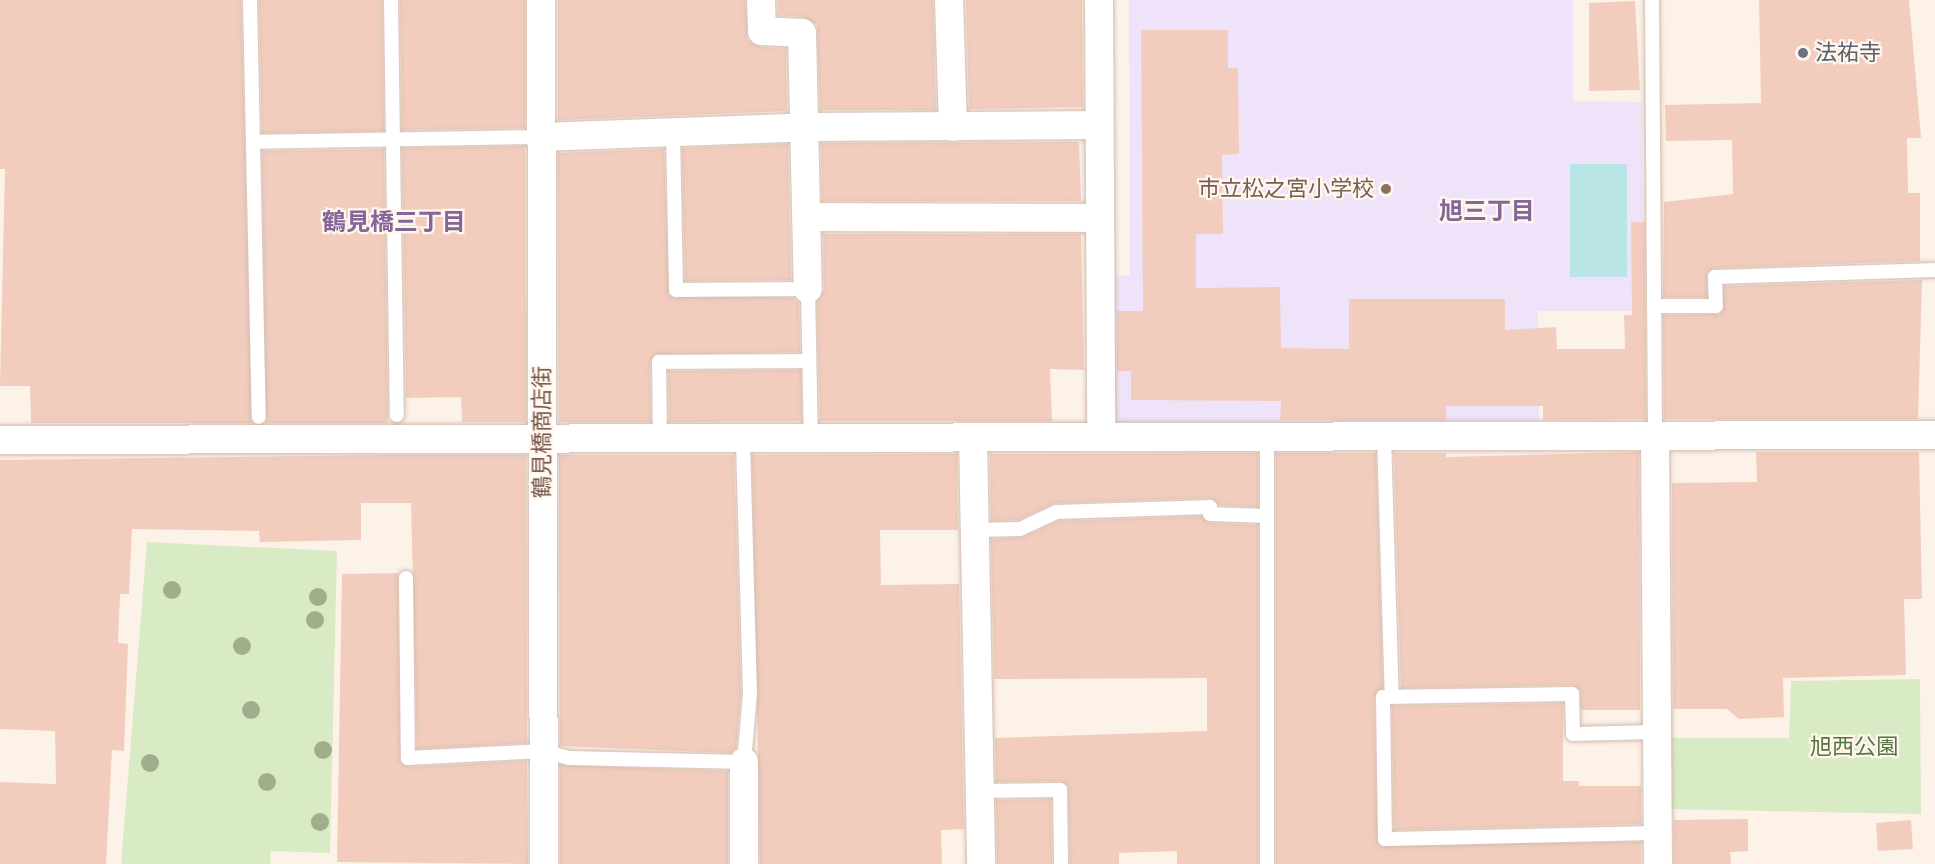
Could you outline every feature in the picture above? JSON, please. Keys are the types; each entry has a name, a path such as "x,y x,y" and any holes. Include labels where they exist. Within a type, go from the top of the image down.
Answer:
{"street":[{"name":"鶴見橋商店街","path":"541,0 544,864"},
{"path":"761,0 762,31 802,33 808,127 807,289"},
{"path":"949,0 952,126"},
{"path":"1099,0 1101,437"},
{"path":"541,137 808,127 1099,125"},
{"path":"807,216 1099,218"},
{"path":"0,440 542,442 1384,435 1935,435"},
{"path":"1655,435 1658,864"},
{"path":"973,438 981,864"},
{"path":"744,762 744,864"}],"lane":[{"path":"250,0 259,417"},
{"path":"391,0 395,143 397,415"},
{"path":"1652,0 1655,435"},
{"path":"673,132 675,290 807,289 811,439"},
{"path":"253,142 395,143 541,137"},
{"path":"1654,306 1716,306 1715,277 1935,270"},
{"path":"660,440 659,362 809,361"},
{"path":"1384,435 1392,697"},
{"path":"1267,436 1268,864"},
{"path":"406,578 408,758 543,751 569,758 744,762 750,694 742,440"},
{"path":"976,530 1020,529 1056,512 1210,507 1210,514 1267,516"},
{"path":"1658,732 1573,734 1572,694 1383,697 1385,839 1658,833"},
{"path":"981,791 1060,790 1061,864"}],"shaded area":[{"name":"市立松之宮小学校","path":"1129,0 1573,0 1573,101 1642,102 1643,311 1538,311 1539,421 1115,422 1115,276 1130,275"}],"green space":[{"path":"147,542 337,551 330,853 271,851 270,864 121,864"},
{"name":"旭西公園","path":"1920,679 1921,814 1665,809 1666,738 1789,738 1791,681"}],"water":[{"path":"1570,164 1627,164 1627,277 1570,277"}],"building":[{"path":"0,0 241,0 252,423 31,423 30,386 0,386 5,169 0,169"},
{"path":"259,0 382,0 384,131 262,133"},
{"path":"400,0 525,0 525,128 402,130"},
{"path":"558,0 745,0 748,40 761,47 786,49 787,111 558,120"},
{"path":"778,0 933,0 936,110 820,110 817,25 803,17 778,15"},
{"path":"966,0 1082,0 1083,107 969,109"},
{"path":"1759,0 1909,0 1921,138 1907,138 1908,193 1920,193 1920,261 1715,268 1707,273 1707,297 1663,297 1664,202 1733,194 1732,140 1666,141 1665,105 1761,103"},
{"path":"1635,1 1640,90 1589,91 1589,3"},
{"path":"1141,30 1228,30 1228,68 1238,68 1239,154 1222,155 1223,234 1196,234 1196,288 1280,287 1281,348 1349,349 1349,299 1505,299 1505,330 1556,327 1557,349 1625,349 1624,315 1632,315 1631,222 1645,222 1646,419 1543,420 1543,406 1446,406 1446,420 1280,420 1281,401 1131,400 1131,371 1117,371 1117,311 1143,311"},
{"path":"1079,142 1081,201 822,201 821,143"},
{"path":"788,144 791,280 685,281 682,148"},
{"path":"525,146 526,422 462,422 461,397 406,398 402,148"},
{"path":"384,149 388,423 266,423 262,151"},
{"path":"664,149 669,295 794,298 799,303 800,352 655,354 650,362 651,422 559,422 558,153"},
{"path":"823,234 1081,234 1084,370 1050,369 1052,421 820,421 817,302 824,289"},
{"path":"1922,280 1918,419 1664,419 1663,315 1720,314 1724,286"},
{"path":"801,370 802,421 669,422 668,371"},
{"path":"1639,452 1640,710 1581,710 1580,690 1572,685 1401,688 1394,453 1446,453 1446,457"},
{"path":"1756,452 1919,452 1922,599 1904,599 1906,675 1783,678 1784,717 1739,719 1727,709 1673,709 1672,483 1757,482"},
{"path":"1258,453 1258,507 1219,505 1210,498 1056,503 1018,520 991,521 990,454"},
{"path":"1276,453 1376,453 1383,688 1374,697 1378,844 1641,842 1641,864 1276,864"},
{"path":"957,454 958,530 880,530 881,585 959,584 964,829 941,830 942,864 760,864 752,455"},
{"path":"526,455 527,743 417,749 411,503 361,503 361,540 260,542 259,531 132,529 129,594 120,594 118,643 128,644 124,751 112,750 106,864 0,864 0,782 56,784 55,731 0,729 0,460"},
{"path":"559,455 734,455 741,694 736,748 731,753 560,746"},
{"path":"1202,516 1210,523 1258,525 1258,864 1177,864 1177,851 1119,853 1119,864 1070,864 1068,786 1060,781 996,782 995,738 1207,731 1207,678 994,679 991,539 1023,537 1058,521"},
{"path":"398,573 400,762 408,767 527,761 528,864 337,862 342,574"},
{"path":"1563,703 1563,781 1579,781 1579,786 1641,786 1641,824 1394,830 1392,706"},
{"path":"560,765 728,771 728,864 560,864"},
{"path":"1051,799 1052,864 997,864 996,800"},
{"path":"1748,819 1748,851 1730,852 1731,864 1674,864 1674,820"},
{"path":"1911,820 1913,849 1878,851 1876,823"}],"place":[{"name":"法祐寺","path":"1803,53"},
{"name":"市立松之宮小学校","path":"1386,189"}],"district":[{"name":"旭三丁目","path":"1487,211"},
{"name":"鶴見橋三丁目","path":"394,222"}]}
